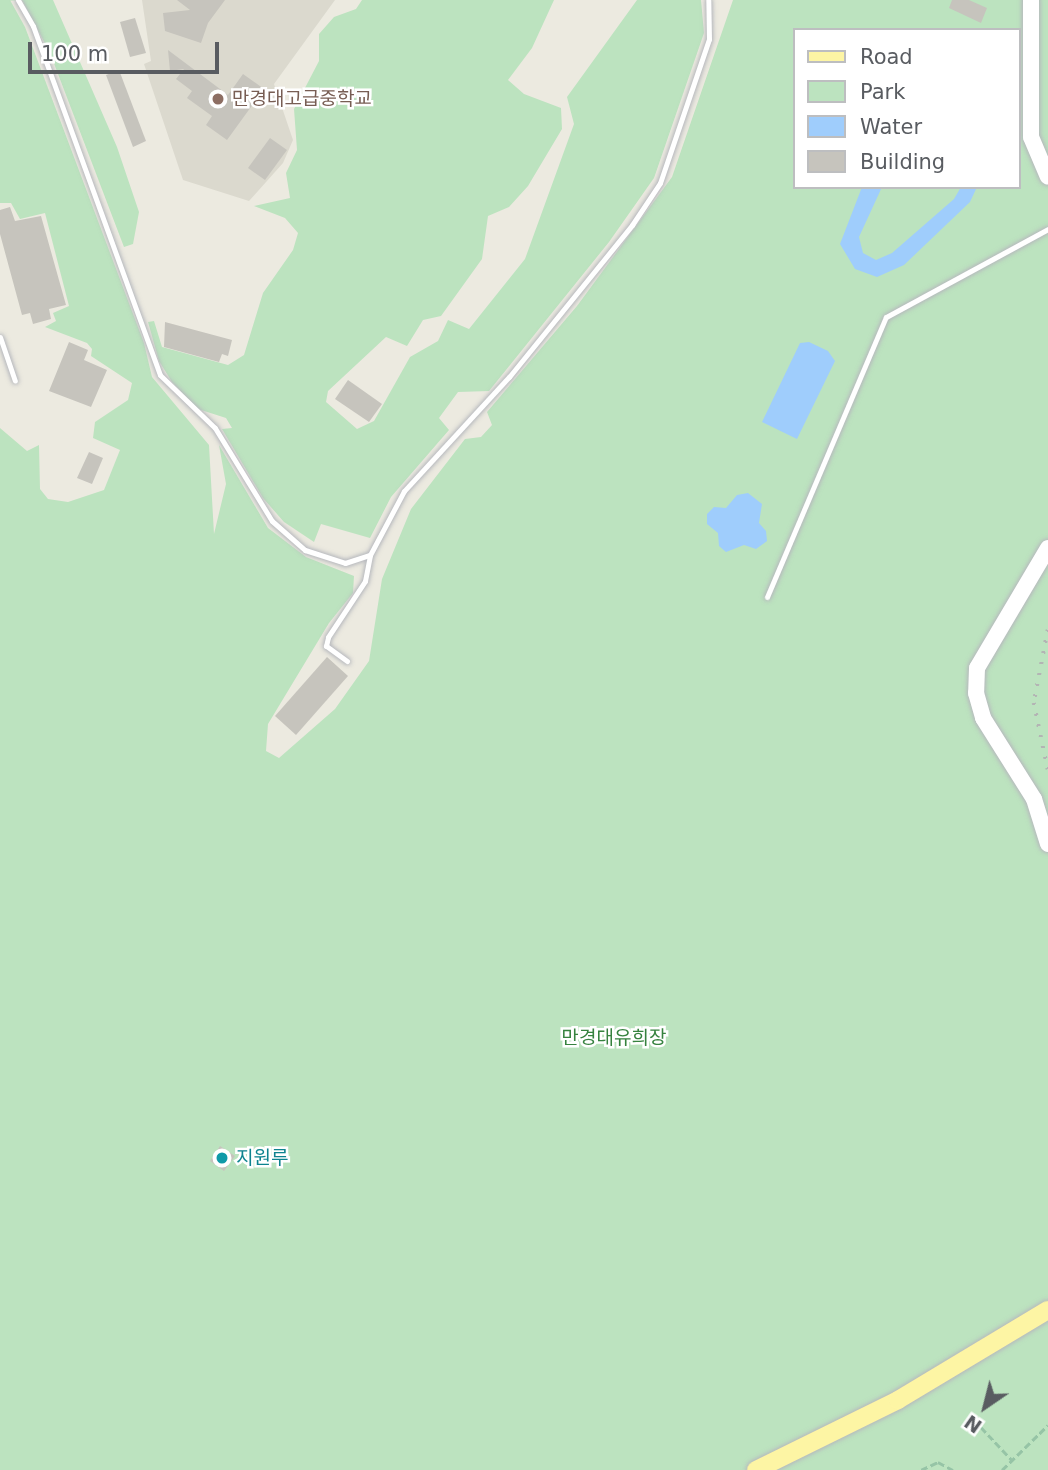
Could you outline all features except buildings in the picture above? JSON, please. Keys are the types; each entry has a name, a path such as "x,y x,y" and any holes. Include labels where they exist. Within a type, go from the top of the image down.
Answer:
{"main road":[{"path":"756,1470 898,1400 1048,1310"}],"street":[{"path":"1031,0 1031,137 1048,177"},
{"path":"1048,548 976,668 976,693 988,729 1034,799 1048,844"}],"lane":[{"path":"18,0 33,26 160,375 215,428 272,521 306,550 345,563 370,555"},
{"path":"346,661 326,646 328,637 365,581 370,555 404,491 509,377 632,225 660,183 709,39 708,0"},
{"path":"767,597 886,317 1048,229"},
{"path":"0,337 15,382"}],"path":[{"path":"1002,1470 1048,1425"},
{"path":"981,1427 1012,1460"},
{"path":"921,1470 938,1462 953,1470"}],"shaded area":[{"name":"만경대고급중학교","path":"142,0 335,0 274,84 293,140 283,163 249,201 183,180 144,64 151,61"}],"green space":[{"name":"만경대유희장","path":"0,0 10,0 25,27 144,343 152,377 209,445 214,534 226,484 219,445 268,528 306,557 354,576 353,593 329,623 268,724 266,751 279,758 335,709 369,661 382,579 411,509 465,439 481,437 492,425 487,412 577,306 672,177 733,0 1048,0 1048,1470 0,1470 0,428 27,451 39,445 40,489 48,499 68,502 104,490 120,450 93,438 95,422 128,400 132,383 91,356 92,349 87,343 45,327 56,321 53,313 69,306 45,213 20,219 11,203 0,203"},
{"path":"22,0 53,0 117,147 139,212 133,244 124,247 50,53"},
{"path":"362,0 554,0 532,48 508,80 524,94 561,108 562,129 528,186 509,207 488,216 482,259 441,316 423,320 407,346 386,337 328,391 326,402 357,429 374,421 410,357 438,341 448,320 469,329 525,259 574,124 567,97 637,0 701,0 704,33 654,178 609,242 489,391 458,392 439,418 449,430 391,497 370,538 321,524 314,542 284,522 263,498 222,429 232,428 226,418 198,409 172,382 159,361 148,322 154,321 162,347 228,365 244,355 263,293 293,250 298,233 285,218 254,206 290,198 286,173 297,150 294,109 319,61 319,34 334,17 356,9"}],"water":[{"path":"861,189 881,189 859,237 863,253 876,260 892,253 954,199 960,189 976,189 970,202 904,265 877,277 855,269 840,244"},
{"path":"809,342 828,351 835,361 797,439 762,422 800,343"},
{"path":"748,493 762,504 759,523 766,531 767,541 756,549 744,545 726,552 719,546 718,533 707,524 707,514 714,507 726,508 737,495"}],"railway":[{"path":"1048,630 1034,703 1048,770"}],"place":[{"name":"만경대고급중학교","path":"218,99"},
{"name":"지원루","path":"222,1158"}]}
